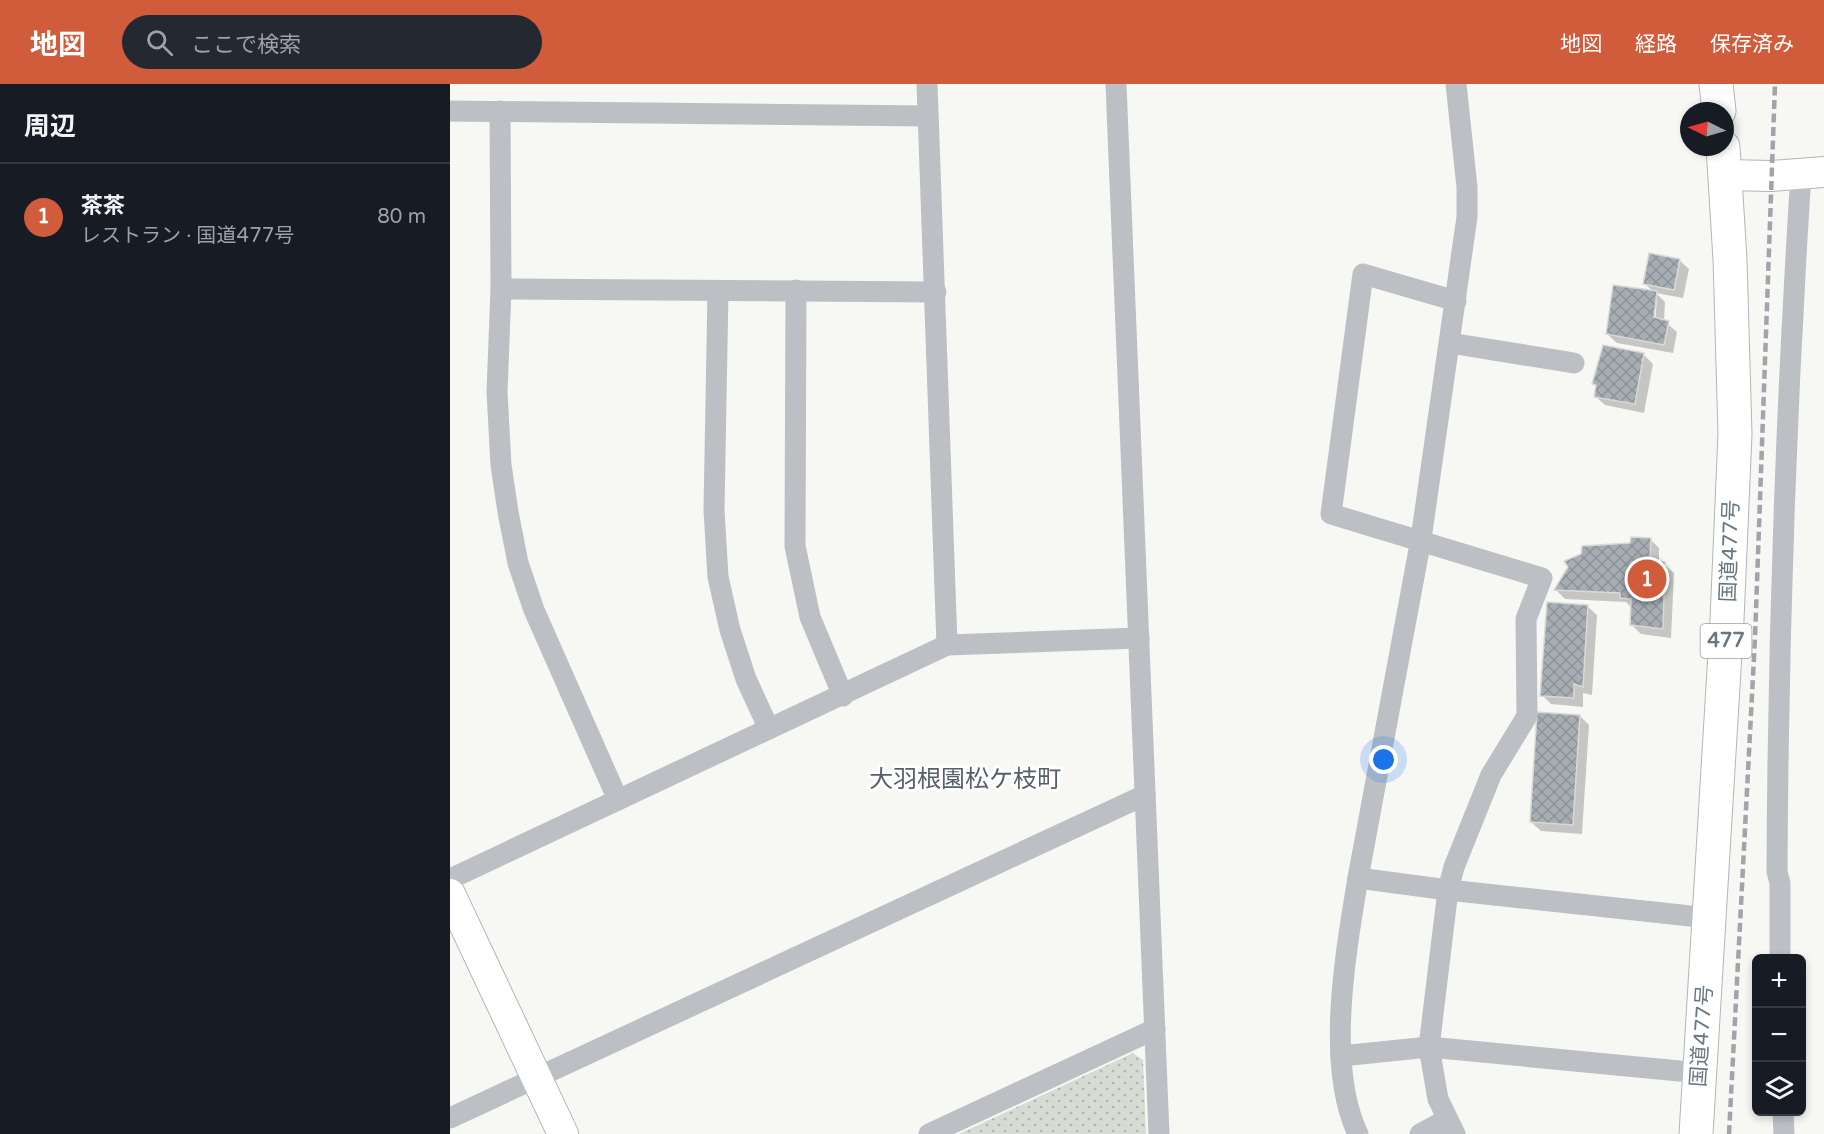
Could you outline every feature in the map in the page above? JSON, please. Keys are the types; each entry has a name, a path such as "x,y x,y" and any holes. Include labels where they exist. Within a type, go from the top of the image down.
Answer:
{"highway":[{"path":"1716,84 1718,102"},
{"name":"国道477号","path":"1696,1134 1735,434 1725,161"}],"street":[{"path":"927,84 947,645"},
{"path":"1116,84 1159,1134"},
{"path":"1358,1134 1350,1112 1339,1028 1358,878 1421,539 1467,217 1467,187 1456,84"},
{"path":"450,111 928,116"},
{"path":"500,111 501,289 497,392 501,465 518,563 551,652 618,800"},
{"path":"1725,161 1812,173 1789,361 1779,608 1777,872 1780,883 1780,954"},
{"path":"1420,1134 1451,1127 1438,1099 1429,1047 1448,890 1454,867 1491,775 1527,716 1526,619 1542,578 1421,539 1331,514 1363,274 1456,301"},
{"path":"501,289 936,292"},
{"path":"796,290 795,546 810,617 843,696"},
{"path":"718,291 714,510 718,577 730,630 746,679 769,729"},
{"path":"1450,343 1575,363"},
{"path":"450,879 843,696 947,645 1139,638"},
{"path":"450,1118 1145,795"},
{"path":"1358,878 1709,918"},
{"path":"450,894 563,1134"},
{"path":"929,1134 1155,1029"},
{"path":"1341,1056 1429,1047 1700,1072"},
{"path":"1783,1116 1784,1134"}],"shaded area":[{"path":"1133,1053 1143,1060 1146,1134 959,1134"}],"building":[{"path":"1649,253 1680,259 1674,290 1643,284"},
{"path":"1613,285 1657,291 1654,317 1669,321 1664,345 1606,334"},
{"path":"1603,345 1644,353 1635,404 1594,397 1596,385 1592,384"},
{"path":"1631,537 1651,538 1650,561 1665,562 1663,629 1630,625 1631,599 1620,598 1620,593 1554,590 1568,567 1564,561 1581,554 1582,546 1630,543"},
{"path":"1547,602 1588,605 1583,687 1574,684 1574,698 1540,696"},
{"path":"1537,712 1580,715 1573,825 1530,822"}],"railway":[{"path":"1729,1134 1755,638 1775,84"}],"place":[{"name":"茶茶","path":"1647,579"}],"district":[{"name":"大羽根園松ケ枝町","path":"965,779"}]}
